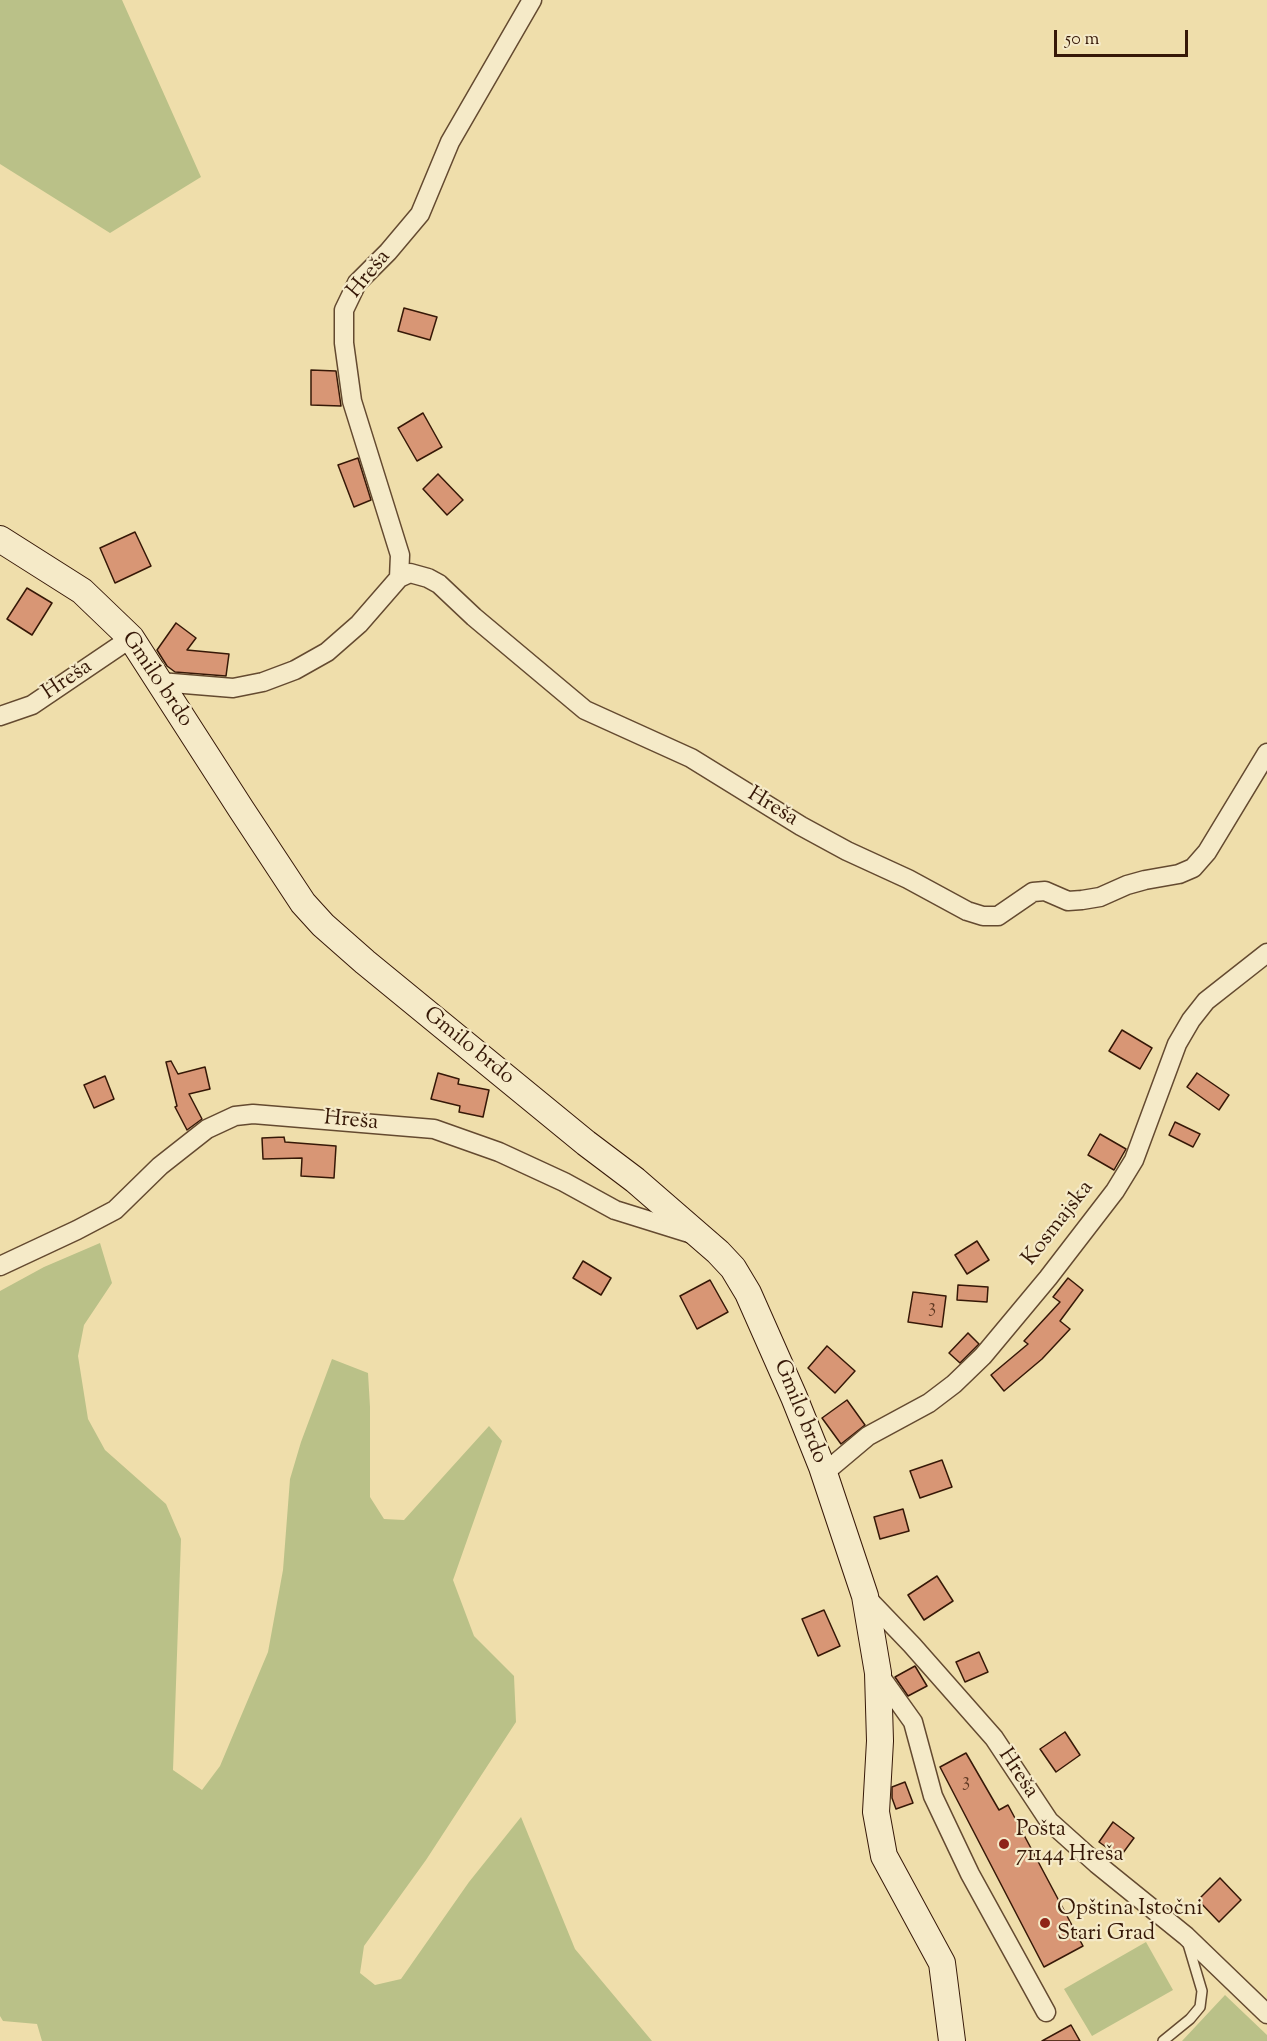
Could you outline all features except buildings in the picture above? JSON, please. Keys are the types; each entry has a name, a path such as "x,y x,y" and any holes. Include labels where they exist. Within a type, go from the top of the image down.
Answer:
{"main road":[{"name":"Gmilo brdo","path":"0,539 82,591 131,638 297,894 324,925 365,962 586,1143 635,1180 733,1268 748,1293 794,1397 824,1473 865,1596"},
{"path":"865,1596 878,1673 880,1741 876,1812 884,1856 942,1963 952,2041"}],"street":[{"name":"Hreša","path":"532,0 450,142 420,214 388,252 357,283 344,310 344,343 352,401 400,555 399,578 410,573 439,584 474,617 585,710 691,759 801,826 847,851 908,879 967,911 983,916 998,916 1033,892 1045,891 1068,901 1082,900 1100,897 1127,885 1179,874 1193,868 1207,852 1267,753"},
{"path":"160,682 232,688 263,682 295,670 327,652 359,624 399,578"},
{"name":"Hreša","path":"0,716 32,705 131,638"},
{"name":"Kosmajska","path":"824,1473 868,1436 929,1403 954,1384 983,1356 1048,1278 1115,1191 1134,1160 1178,1044 1191,1020 1206,1001 1267,953"},
{"name":"Hreša","path":"24,1256 115,1210 160,1166 207,1129 235,1116 253,1114 434,1129 499,1152 564,1182 615,1210 700,1237"},
{"path":"0,1266 24,1256"},
{"path":"0,1275 24,1256"},
{"name":"Hreša","path":"865,1596 912,1645 994,1738 1049,1821 1097,1864 1186,1936 1267,2014"},
{"path":"878,1673 913,1722 933,1796 970,1874 1046,2012"}],"lane":[{"path":"1163,2041 1190,2019 1200,2007 1202,1991 1186,1936"}],"green space":[{"path":"0,0 122,0 201,177 110,233 0,164"},
{"path":"100,1243 112,1283 84,1325 78,1356 88,1419 105,1450 166,1504 181,1539 173,1770 202,1790 220,1766 268,1652 283,1570 290,1479 301,1442 332,1359 368,1373 370,1497 384,1519 404,1520 489,1426 502,1441 453,1580 474,1636 514,1676 516,1722 426,1860 364,1946 360,1973 375,1985 401,1979 469,1882 521,1817 575,1949 652,2041 42,2041 37,2024 3,2021 0,2016 0,1291 44,1267"},
{"path":"1146,1942 1173,1990 1092,2036 1064,1989"},
{"path":"1225,1995 1267,2035 1267,2041 1182,2041"}],"place":[{"name":"Pošta 71144 Hreša","path":"1004,1844"},
{"name":"Opština Istočni Stari Grad","path":"1045,1923"}]}
